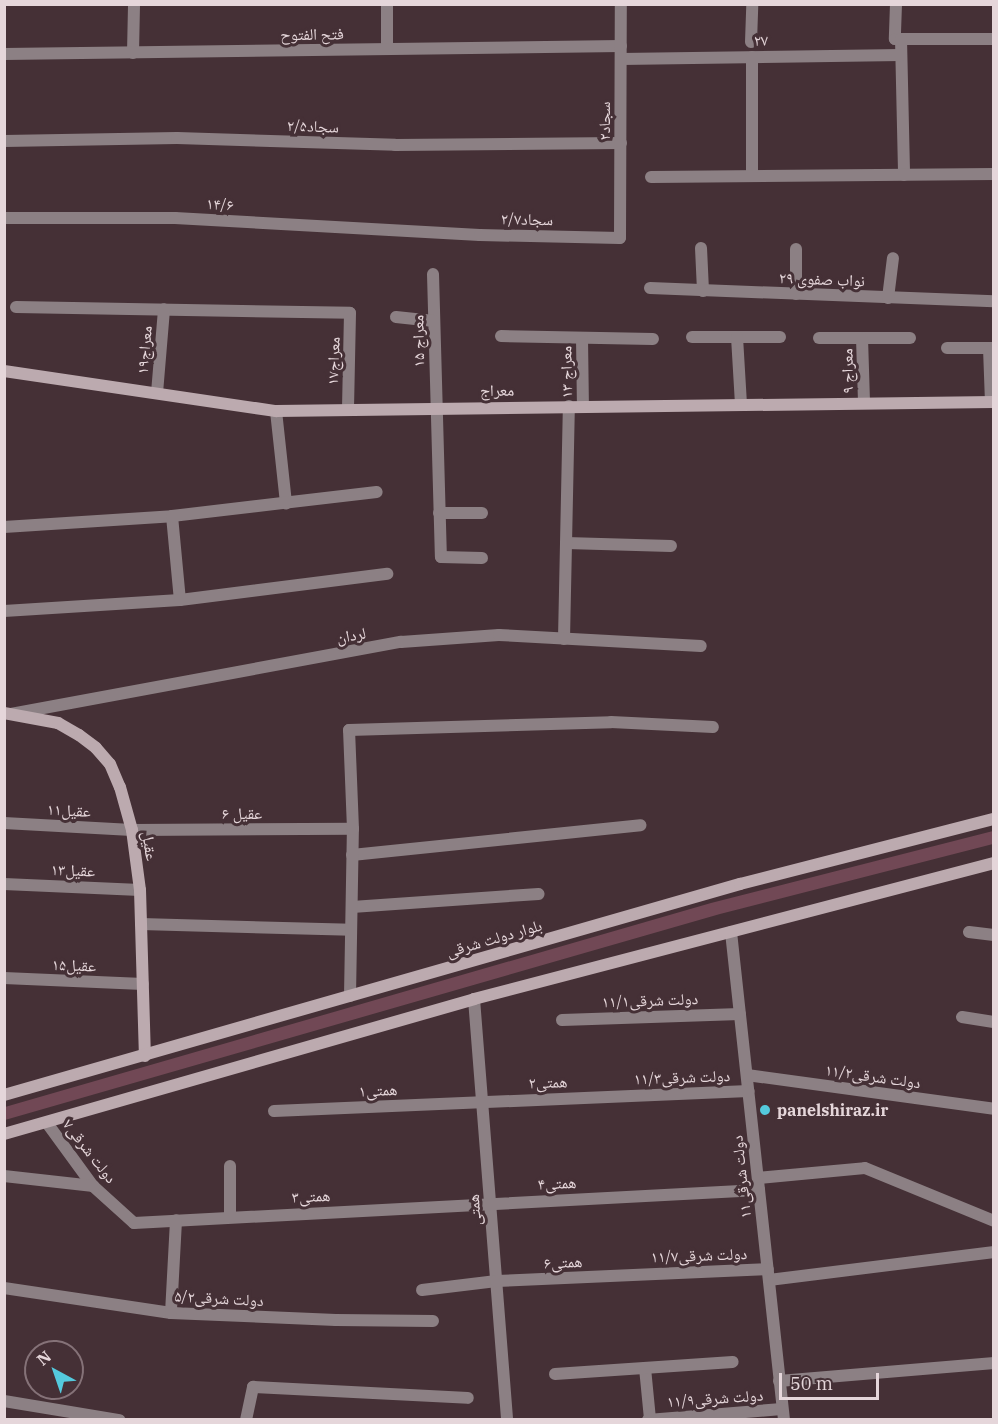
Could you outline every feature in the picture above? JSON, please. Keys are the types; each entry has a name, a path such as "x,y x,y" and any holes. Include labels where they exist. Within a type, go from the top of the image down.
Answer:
{"main road":[{"name":"معراج","path":"4,371 276,411 435,407 992,402"},
{"name":"عقیل","path":"8,714 58,723 96,747 110,764 120,787 132,830 140,890 145,1056"},
{"name":"بلوار دولت شرقی","path":"4,1095 740,884 993,819"},
{"path":"4,1134 474,999 993,863"}],"street":[{"path":"133,53 134,4"},
{"path":"387,4 387,49"},
{"name":"۲سجاد","path":"620,238 621,4"},
{"path":"751,42 752,4"},
{"path":"896,4 901,55 904,175"},
{"path":"898,39 993,39"},
{"name":"فتح الفتوح","path":"4,54 621,46"},
{"name":"۲۷","path":"621,59 901,55"},
{"path":"752,57 752,176"},
{"name":"۲/۵سجاد","path":"4,141 177,138 395,145 621,143"},
{"path":"651,177 993,174"},
{"name":"۱۴/۶","path":"4,218 175,218 433,232"},
{"name":"سجاد۲/۷","path":"433,232 620,238"},
{"path":"701,248 703,291"},
{"path":"796,249 796,294"},
{"path":"888,298 893,258"},
{"name":"معراج ۱۵","path":"433,274 441,557 482,558"},
{"name":"نواب صفوی ۲۹","path":"650,288 993,302"},
{"path":"16,307 164,309"},
{"name":"معراج۱۷","path":"164,309 350,313 348,409"},
{"name":"معراج۱۹","path":"157,393 164,309"},
{"path":"396,317 434,321"},
{"path":"501,336 653,339"},
{"path":"692,337 780,337"},
{"path":"737,337 741,405"},
{"name":"معراج ۱۳","path":"582,338 583,406"},
{"path":"819,338 910,338"},
{"name":"معراج ۹","path":"862,338 864,404"},
{"path":"947,348 991,348 992,402"},
{"path":"564,639 569,406"},
{"path":"276,411 286,503"},
{"path":"4,526 172,516 377,492"},
{"path":"439,513 482,513"},
{"path":"172,516 180,600"},
{"path":"566,543 671,546"},
{"path":"4,610 180,600 387,574"},
{"name":"لردان","path":"8,714 401,642 499,635 701,646"},
{"path":"350,996 353,829 349,730 611,722 713,726"},
{"name":"عقیل۱۱","path":"4,823 132,830"},
{"path":"352,855 640,825"},
{"name":"عقیل ۶","path":"132,830 353,829"},
{"name":"عقیل۱۳","path":"4,884 140,890"},
{"path":"352,907 539,894"},
{"path":"141,924 351,930"},
{"name":"۱۱دولت شرقی","path":"732,932 783,1414"},
{"path":"969,932 993,935"},
{"name":"عقیل۱۵","path":"4,978 143,984"},
{"name":"همتی","path":"474,999 507,1419"},
{"name":"۱۱/۱دولت شرقی","path":"562,1020 740,1014"},
{"path":"962,1017 993,1022"},
{"name":"۱۱/۲دولت شرقی","path":"747,1075 993,1109"},
{"name":"۱۱/۳دولت شرقی","path":"616,1096 749,1091"},
{"name":"۲همتی","path":"482,1101 616,1096"},
{"name":"۱همتی","path":"274,1111 482,1101"},
{"name":"۷دولت شرقی","path":"47,1123 93,1186 135,1223"},
{"path":"230,1166 230,1217"},
{"name":"۴همتی","path":"490,1203 625,1196 759,1184 865,1168 993,1221"},
{"path":"4,1176 93,1186"},
{"name":"۳همتی","path":"135,1223 490,1203"},
{"path":"171,1313 176,1220"},
{"name":"۱۱/۷دولت شرقی","path":"632,1275 768,1274 993,1252"},
{"name":"۶همتی","path":"422,1290 496,1281 632,1275"},
{"name":"۵/۲دولت شرقی","path":"4,1288 171,1313 336,1320 433,1321"},
{"path":"555,1374 733,1362"},
{"path":"779,1381 993,1363"},
{"path":"645,1368 649,1419"},
{"path":"246,1419 253,1387 468,1398"},
{"path":"4,1401 119,1419"},
{"name":"۱۱/۹دولت شرقی","path":"649,1419 783,1414"}],"shaded area":[{"path":"993,831 993,844 720,914 5,1120 5,1107 711,903"}],"place":[{"name":"panelshiraz.ir","path":"765,1110"}]}
